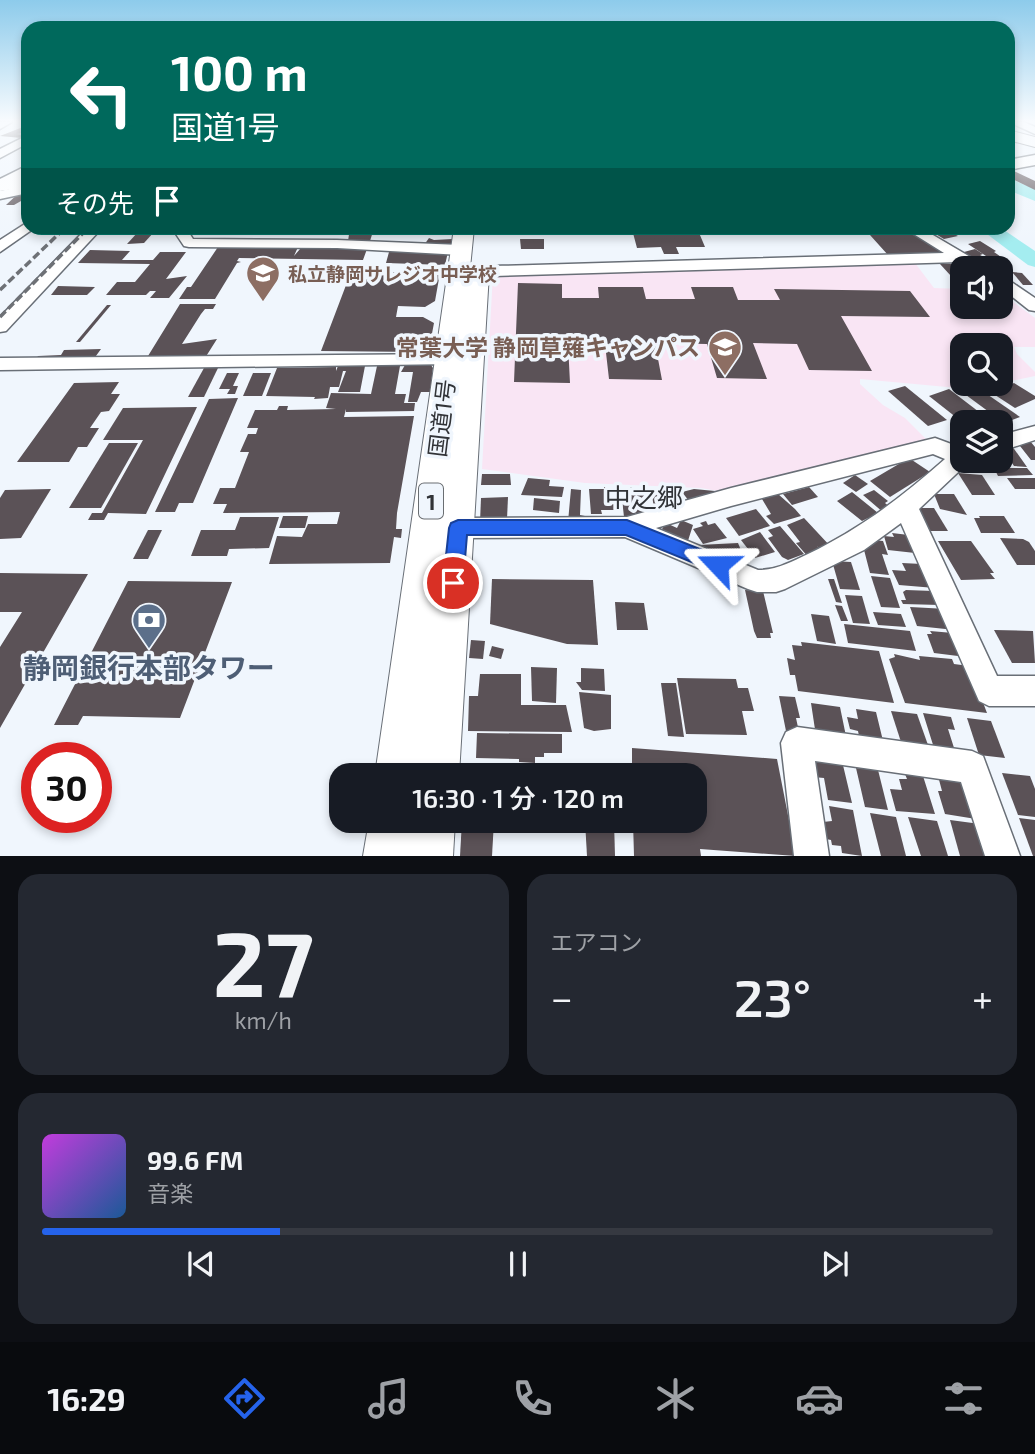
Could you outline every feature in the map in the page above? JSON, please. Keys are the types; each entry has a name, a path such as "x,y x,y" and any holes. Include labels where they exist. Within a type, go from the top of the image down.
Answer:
{"highway":[{"name":"国道1号","path":"399,763 448,360 468,250"},
{"name":"国道1号","path":"437,763 458,528 468,250"},
{"path":"388,856 391,833"},
{"path":"428,856 431,833"}],"main road":[{"path":"1,187 21,183"}],"street":[{"path":"1,187 21,174"},
{"path":"1,187 21,188"},
{"path":"0,247 21,231"},
{"path":"0,327 88,235"},
{"path":"187,235 189,243 950,257"},
{"path":"337,244 340,235"},
{"path":"924,235 961,256"},
{"path":"1013,289 1035,306"},
{"path":"0,364 448,360"},
{"path":"1013,439 1035,433"},
{"path":"458,528 627,527 731,497 935,446 950,452"},
{"path":"627,527 757,581 776,581 855,543 906,507 950,468"},
{"path":"906,507 989,691 1035,691"},
{"path":"812,856 797,743 972,767 1003,856"}],"shaded area":[{"name":"常葉大学 静岡草薙キャンパス","path":"915,263 934,288 950,289 950,319 1013,319 1013,302 1035,318 1035,347 1014,347 1017,354 1035,372 1035,376 1013,381 1013,333 950,333 950,387 860,379 860,384 883,405 905,418 930,443 735,494 701,488 585,483 482,469 493,274"}],"building":[{"path":"1015,171 1035,181 1035,190 1015,180"},
{"path":"21,191 21,201 6,205"},
{"path":"135,235 151,235 144,243 127,244"},
{"path":"349,235 372,235 370,241 348,241"},
{"path":"634,235 700,235 705,247 676,247 679,254 664,254 661,247 637,248"},
{"path":"870,235 915,235 950,256 932,257 924,253 888,255"},
{"path":"937,235 958,236 944,239"},
{"path":"429,238 452,239 450,246 424,245"},
{"path":"520,239 544,239 544,249 521,249"},
{"path":"980,241 1000,256 986,256 968,244"},
{"path":"218,247 298,247 294,256 300,249 367,249 363,260 239,258 237,261 241,262 237,263 215,299 179,299 187,287 191,287"},
{"path":"975,249 983,254 969,256 964,252"},
{"path":"90,250 130,251 122,260 153,260 160,252 186,252 166,279 187,276 169,298 150,298 156,291 150,291 146,295 106,295 117,282 135,282 150,264 78,263"},
{"path":"389,252 448,252 445,265 386,263"},
{"path":"940,264 950,264 950,275"},
{"path":"351,272 440,273 435,301 425,307 398,306 396,317 423,317 434,323 430,344 417,349 417,352 321,351"},
{"path":"1013,272 1022,273 1033,285 1023,285"},
{"path":"518,283 562,284 562,298 599,298 598,287 643,287 646,299 695,299 691,287 733,287 738,300 780,300 774,289 910,291 930,317 841,316 872,371 809,370 797,344 753,343 767,379 717,378 707,344 655,343 662,380 609,379 605,344 568,344 570,383 514,382"},
{"path":"58,286 95,287 87,295 51,295"},
{"path":"180,304 216,304 213,309 205,309 182,344 217,339 205,358 148,356"},
{"path":"107,305 111,305 80,342 76,342"},
{"path":"101,349 93,360 34,362 38,356 61,355 64,350"},
{"path":"405,365 431,365 433,368 430,392 421,392 417,402 408,402 413,372 401,372"},
{"path":"338,366 365,366 360,392 338,392 346,371 343,371 339,387 330,387 328,398 266,396 277,368 336,367 336,371"},
{"path":"377,366 400,366 395,394 406,394 404,403 415,403 414,411 346,412 346,409 344,417 414,416 397,513 396,529 402,529 401,538 394,537 390,563 269,564 277,536 302,537 308,524 337,524 340,512 223,513 227,504 213,504 220,488 235,488 249,452 240,452 248,434 256,434 258,428 247,428 255,410 277,410 279,406 288,406 287,410 336,409 326,408 331,393 371,394"},
{"path":"204,368 218,368 204,397 188,397"},
{"path":"227,373 239,373 233,386 238,386 235,394 227,394 230,389 219,389"},
{"path":"253,373 271,373 262,396 243,396"},
{"path":"119,382 111,394 120,394 109,411 101,412 90,428 99,428 87,447 78,447 69,462 17,462 74,383"},
{"path":"1013,383 1035,396 1035,399 1015,408 997,396 1013,396"},
{"path":"905,386 947,420 928,426 888,391"},
{"path":"949,389 950,396 958,396 976,410 950,410 950,413 929,396"},
{"path":"967,396 990,396 1010,410 986,410"},
{"path":"238,398 193,503 179,503 175,512 155,512 209,399"},
{"path":"197,407 146,514 108,513 104,520 88,520 92,513 102,513 143,440 103,440 123,408"},
{"path":"1030,441 1035,447 1035,460 1031,460 1020,446 1020,443"},
{"path":"109,443 138,443 101,508 69,508"},
{"path":"1013,447 1027,467 1013,464"},
{"path":"909,458 930,472 890,497 870,481"},
{"path":"1013,468 1027,468 1033,475 998,476 996,473 1013,473"},
{"path":"958,473 982,475 995,495 972,495"},
{"path":"482,474 510,474 511,485 481,485"},
{"path":"855,475 868,484 856,492 843,483"},
{"path":"528,478 550,480 549,486 564,487 562,497 521,495"},
{"path":"1007,478 1035,478 1035,489 1015,489"},
{"path":"613,487 616,510 601,510 602,514 591,514 589,489"},
{"path":"616,487 643,488 647,513 624,517 622,499 617,499"},
{"path":"809,487 818,497 792,505 783,494"},
{"path":"51,489 21,538 0,539 0,498 5,490"},
{"path":"571,489 581,490 580,515 590,517 589,523 568,522"},
{"path":"651,489 682,492 685,507 654,508"},
{"path":"694,489 715,491 718,497 692,505 682,492"},
{"path":"874,490 888,501 885,503 892,509 884,513 863,495"},
{"path":"852,492 883,517 874,523 868,518 862,521 837,501"},
{"path":"778,494 801,516 774,524 766,516 771,514 762,499"},
{"path":"934,494 954,494 967,515 940,509"},
{"path":"508,497 507,519 480,522 481,498"},
{"path":"534,498 560,501 559,513 533,510"},
{"path":"917,508 934,508 948,531 929,531"},
{"path":"756,509 770,526 739,536 726,518"},
{"path":"283,516 308,516 305,528 279,528"},
{"path":"979,516 1004,516 1015,533 981,533 974,518 980,518"},
{"path":"240,517 279,517 269,548 229,549 227,556 191,556 201,530 235,530"},
{"path":"804,518 831,547 822,550 817,546 819,548 813,551 816,555 809,558 796,543 800,542 787,525"},
{"path":"681,520 693,525 686,547 658,535 666,523 677,528"},
{"path":"706,521 708,525 715,523 727,538 703,544 693,529 703,526 700,523"},
{"path":"780,526 804,554 788,560 782,557 768,538 773,536 768,530"},
{"path":"148,530 162,530 148,559 133,559"},
{"path":"760,532 775,552 755,558 741,540"},
{"path":"892,533 917,536 924,554 888,550 884,536 894,537"},
{"path":"1000,538 1023,539 1029,542 1035,551 1035,565 1017,565"},
{"path":"873,540 883,541 888,555 882,554 889,575 870,573 863,546 874,544"},
{"path":"938,541 971,541 994,573 990,573 995,579 961,580"},
{"path":"738,543 743,555 727,558 699,545"},
{"path":"832,561 851,562 860,590 840,589"},
{"path":"902,563 922,564 935,588 899,585 892,570 906,571"},
{"path":"0,573 88,574 0,728 0,647 22,612 0,612"},
{"path":"871,576 890,578 900,608 881,607"},
{"path":"492,579 593,580 598,645 567,644 490,624"},
{"path":"828,579 834,579 842,603 836,602"},
{"name":"静岡銀行本部タワー","path":"128,581 232,582 180,718 83,716 78,725 54,725"},
{"path":"745,590 763,591 773,633 770,633 771,638 757,638"},
{"path":"933,591 940,605 903,604 901,600 906,600 903,592"},
{"path":"845,595 862,596 870,624 853,623"},
{"path":"615,602 644,603 648,630 617,630"},
{"path":"835,605 842,606 848,621 841,621"},
{"path":"910,607 947,609 955,630 917,626"},
{"path":"873,612 901,614 906,627 878,625"},
{"path":"811,614 829,616 836,644 817,641"},
{"path":"844,624 910,631 916,651 848,643"},
{"path":"994,630 1033,631 1035,663 1012,663"},
{"path":"930,631 953,633 966,657 934,653 927,634 932,634"},
{"path":"471,640 485,641 483,659 469,658"},
{"path":"801,642 879,651 894,703 798,691 795,675 790,675 787,658 795,660 792,645 802,646"},
{"path":"492,646 504,649 501,659 489,656"},
{"path":"894,654 920,660 919,656 952,659 954,664 969,666 987,713 905,703 889,659 895,657"},
{"path":"531,667 557,668 556,703 532,701"},
{"path":"581,668 604,669 605,691 582,690 576,682 581,682"},
{"path":"480,674 521,674 521,705 566,705 572,732 468,731 469,696 478,696"},
{"path":"677,678 736,679 738,688 748,688 754,711 742,711 747,735 686,734"},
{"path":"661,683 676,683 684,737 668,736"},
{"path":"579,692 611,695 611,729 594,731 584,728"},
{"path":"779,696 795,697 800,718 796,718 799,732 786,731"},
{"path":"811,703 840,707 847,741 816,736"},
{"path":"856,709 876,712 884,745 860,741 858,731 850,729 847,717 858,719"},
{"path":"891,711 917,714 928,745 901,742"},
{"path":"923,713 951,717 955,730 948,729 955,751 934,748"},
{"path":"967,718 991,721 1005,758 979,755"},
{"path":"477,733 562,734 562,753 544,753 544,757 535,757 535,763 519,762 519,759 476,758"},
{"path":"632,748 777,759 796,856 700,849 701,856 634,856 633,833 707,833 707,763 632,763"},
{"path":"810,759 842,761 852,803 828,800 824,778 813,777"},
{"path":"856,768 878,770 888,810 865,807"},
{"path":"1002,773 1030,776 1035,789 1035,817 1018,815"},
{"path":"905,774 923,776 935,814 896,811 890,789 902,790 899,779 907,779"},
{"path":"938,776 964,781 976,819 945,814 938,791 942,791"},
{"path":"829,806 853,810 862,856 842,853 841,846 832,845 831,840 826,839 823,822 832,821"},
{"path":"870,813 896,817 906,856 881,856"},
{"path":"908,817 937,821 948,856 921,856"},
{"path":"1019,818 1035,820 1035,856 1033,856"},
{"path":"950,820 980,824 990,856 960,856"},
{"path":"461,833 493,833 492,856 460,856"},
{"path":"586,833 614,833 615,856 587,856"}],"waterway":[{"path":"1015,186 1035,196"},
{"path":"999,235 1035,261"}],"railway":[{"path":"0,290 58,235"},
{"path":"0,317 81,235"}],"place":[{"name":"私立静岡サレジオ中学校","path":"263,303"},
{"name":"常葉大学 静岡草薙キャンパス","path":"725,377"},
{"name":"静岡銀行本部タワー","path":"149,650"}],"district":[{"name":"中之郷","path":"644,496"}],"route":[{"path":"453,583 458,528 627,527 718,565"}]}
